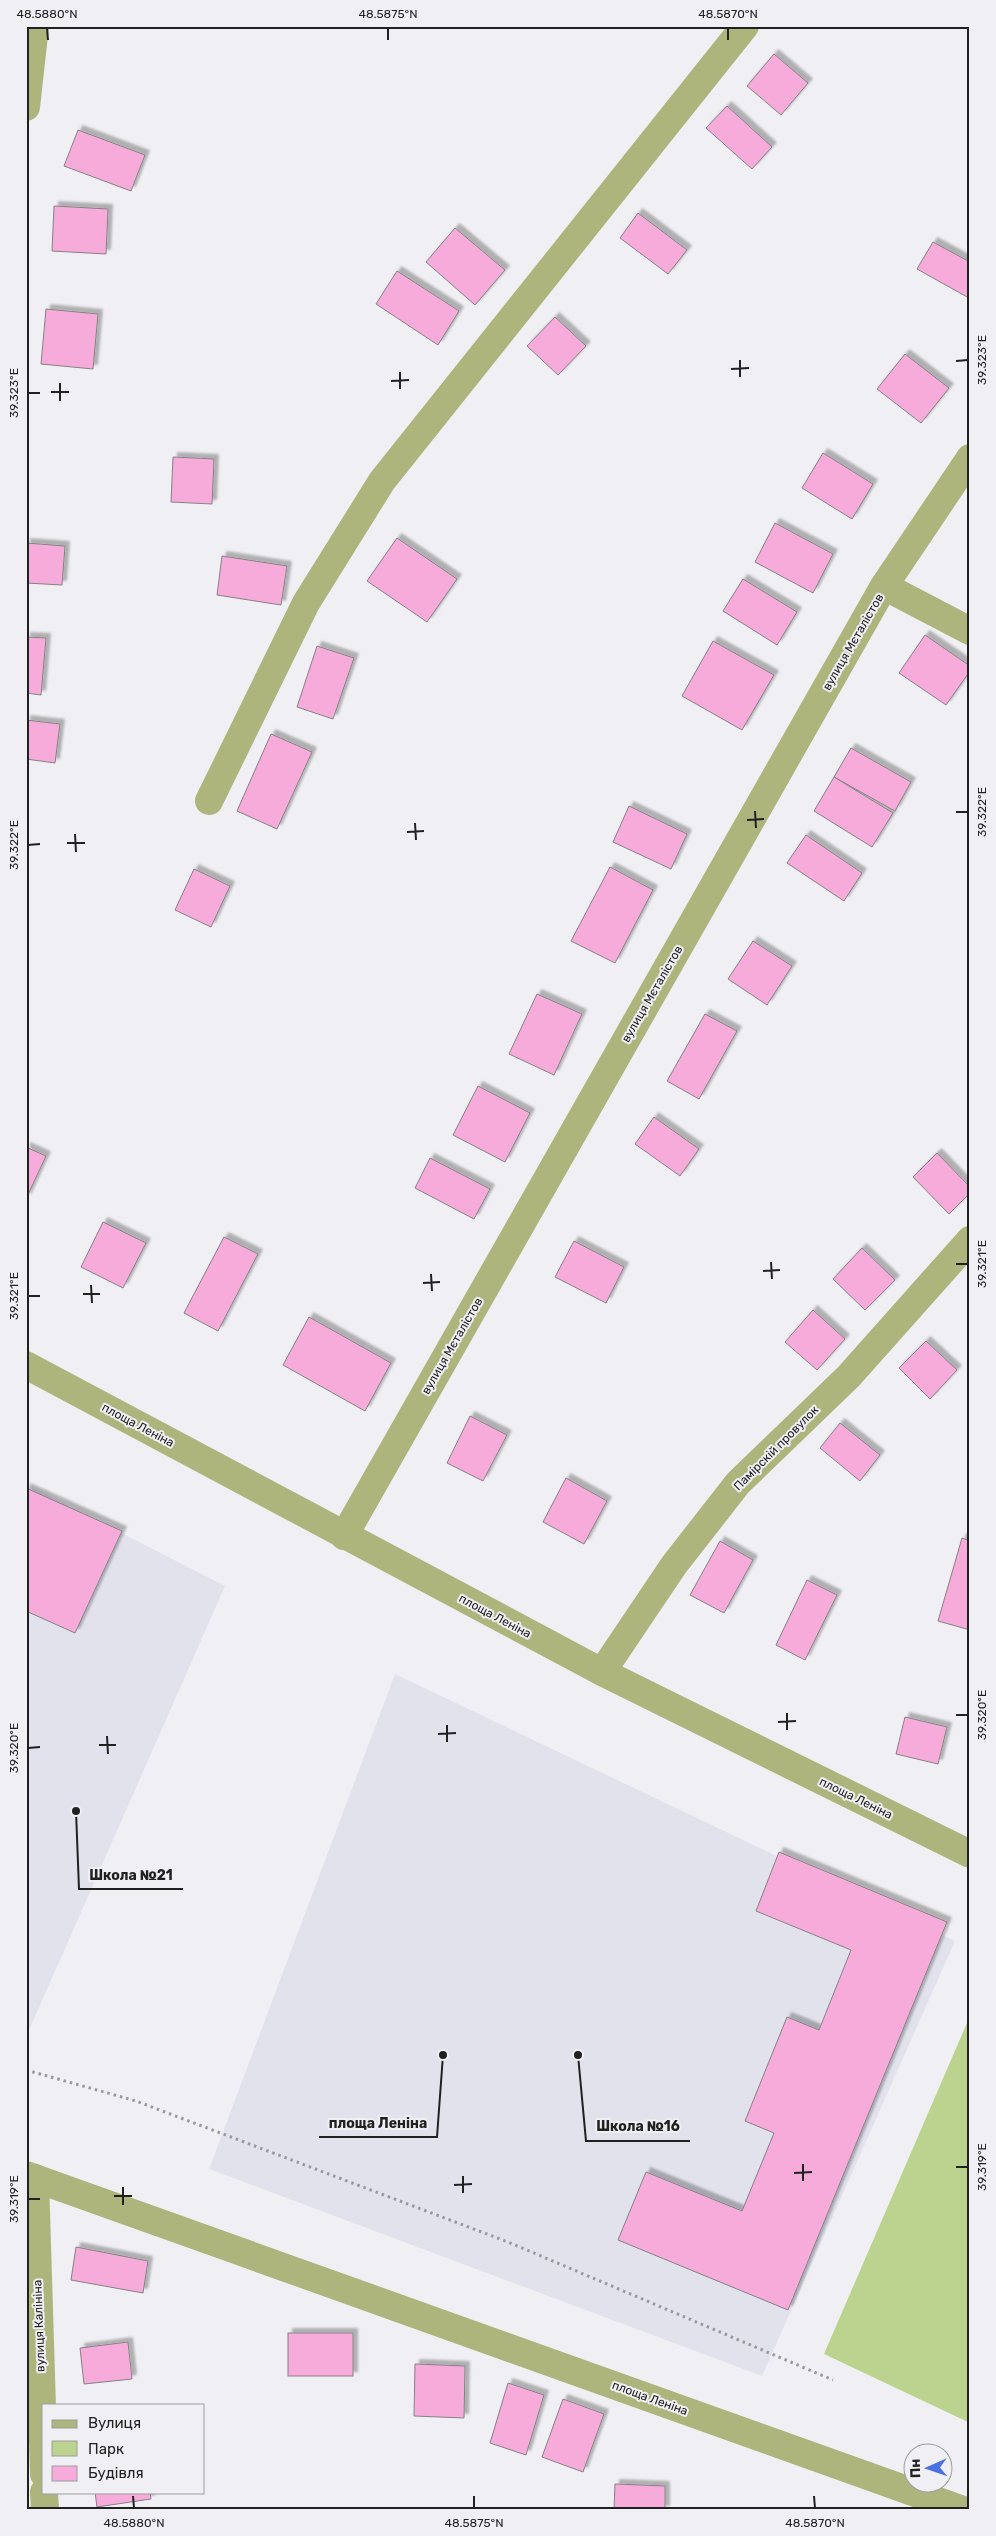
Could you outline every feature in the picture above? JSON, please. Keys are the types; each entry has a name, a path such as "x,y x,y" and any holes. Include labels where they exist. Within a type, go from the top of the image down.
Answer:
{"street":[{"path":"26,107 35,26"},
{"path":"209,802 306,604 382,481 745,26"},
{"name":"вулиця Мєталістов","path":"344,1536 884,586 970,458"},
{"path":"884,586 970,631"},
{"name":"Памірскій провулок","path":"602,1672 674,1565 738,1483 848,1376 970,1240"},
{"name":"площа Леніна","path":"26,1365 602,1672 970,1854"},
{"name":"площа Леніна","path":"30,2177 963,2510"},
{"name":"вулиця Калініна","path":"30,2177 42,2432"},
{"path":"44,2494 45,2510"}],"path":[{"path":"26,2070 136,2101 508,2242 833,2380"}],"shaded area":[{"path":"26,1484 225,1586 26,2037"},
{"path":"395,1674 955,1941 762,2376 209,2169"}],"green space":[{"path":"970,2016 970,2423 824,2354"}],"building":[{"path":"774,54 808,83 781,115 747,86"},
{"path":"727,106 772,147 752,169 706,128"},
{"path":"78,130 145,155 131,191 64,166"},
{"path":"54,206 108,209 106,254 52,251"},
{"path":"638,213 687,250 668,274 620,238"},
{"path":"455,228 505,270 475,305 426,262"},
{"path":"933,242 970,262 969,298 917,269"},
{"path":"397,271 459,311 438,345 376,304"},
{"path":"46,309 98,314 93,369 41,364"},
{"path":"555,317 586,346 558,375 527,346"},
{"path":"905,354 949,388 921,423 877,389"},
{"path":"823,453 873,484 852,519 802,488"},
{"path":"173,457 214,459 212,504 171,502"},
{"path":"775,523 833,554 813,593 755,562"},
{"path":"397,538 457,579 427,622 367,581"},
{"path":"26,543 65,546 62,585 26,583"},
{"path":"222,556 287,566 281,605 217,595"},
{"path":"743,579 797,612 777,645 723,611"},
{"path":"925,635 970,666 970,671 946,705 899,673"},
{"path":"26,637 46,638 41,695 26,693"},
{"path":"713,641 774,675 742,730 682,696"},
{"path":"317,646 354,658 333,719 297,707"},
{"path":"26,720 60,724 55,763 26,759"},
{"path":"271,734 312,752 277,829 237,811"},
{"path":"851,748 911,782 895,811 834,777"},
{"path":"834,777 893,813 872,847 814,811"},
{"path":"629,806 687,834 671,869 613,842"},
{"path":"806,835 862,873 844,901 787,863"},
{"path":"610,867 653,890 615,963 571,941"},
{"path":"194,869 230,886 211,927 175,910"},
{"path":"753,941 792,966 767,1005 728,979"},
{"path":"537,994 582,1014 554,1075 509,1054"},
{"path":"705,1014 737,1031 699,1099 667,1081"},
{"path":"478,1086 530,1113 505,1162 453,1135"},
{"path":"654,1117 699,1149 680,1176 635,1144"},
{"path":"26,1147 46,1156 26,1199"},
{"path":"937,1153 970,1187 970,1193 949,1214 913,1177"},
{"path":"430,1158 490,1189 474,1219 415,1188"},
{"path":"103,1222 146,1243 123,1288 81,1267"},
{"path":"224,1237 258,1254 218,1331 184,1313"},
{"path":"574,1241 624,1267 606,1303 555,1277"},
{"path":"862,1248 895,1280 865,1310 833,1279"},
{"path":"813,1310 845,1339 817,1370 785,1342"},
{"path":"309,1317 391,1363 365,1411 283,1365"},
{"path":"926,1341 957,1370 930,1399 899,1368"},
{"path":"470,1416 507,1435 483,1481 447,1463"},
{"path":"840,1423 880,1455 860,1481 820,1448"},
{"path":"566,1478 607,1501 584,1544 543,1522"},
{"path":"26,1488 122,1531 75,1633 26,1611"},
{"path":"962,1538 970,1541 970,1630 938,1621"},
{"path":"720,1541 753,1560 724,1613 690,1595"},
{"path":"807,1580 837,1595 805,1660 776,1645"},
{"path":"905,1717 947,1727 938,1764 896,1754"},
{"path":"779,1852 947,1922 788,2310 618,2240 646,2172 742,2211 774,2133 745,2121 787,2017 819,2030 851,1950 756,1911"},
{"path":"76,2247 148,2261 143,2293 71,2280"},
{"path":"288,2333 353,2333 353,2376 288,2376"},
{"path":"128,2342 132,2379 84,2384 80,2348"},
{"path":"415,2364 465,2366 464,2418 414,2416"},
{"path":"508,2383 544,2395 526,2455 490,2443"},
{"path":"563,2399 604,2414 583,2472 542,2457"},
{"path":"615,2484 665,2486 665,2510 614,2510"},
{"path":"95,2494 150,2494 151,2499 97,2507"}],"place":[{"name":"Школа №21","path":"76,1811"},
{"name":"площа Леніна","path":"443,2055"},
{"name":"Школа №16","path":"578,2055"}]}
